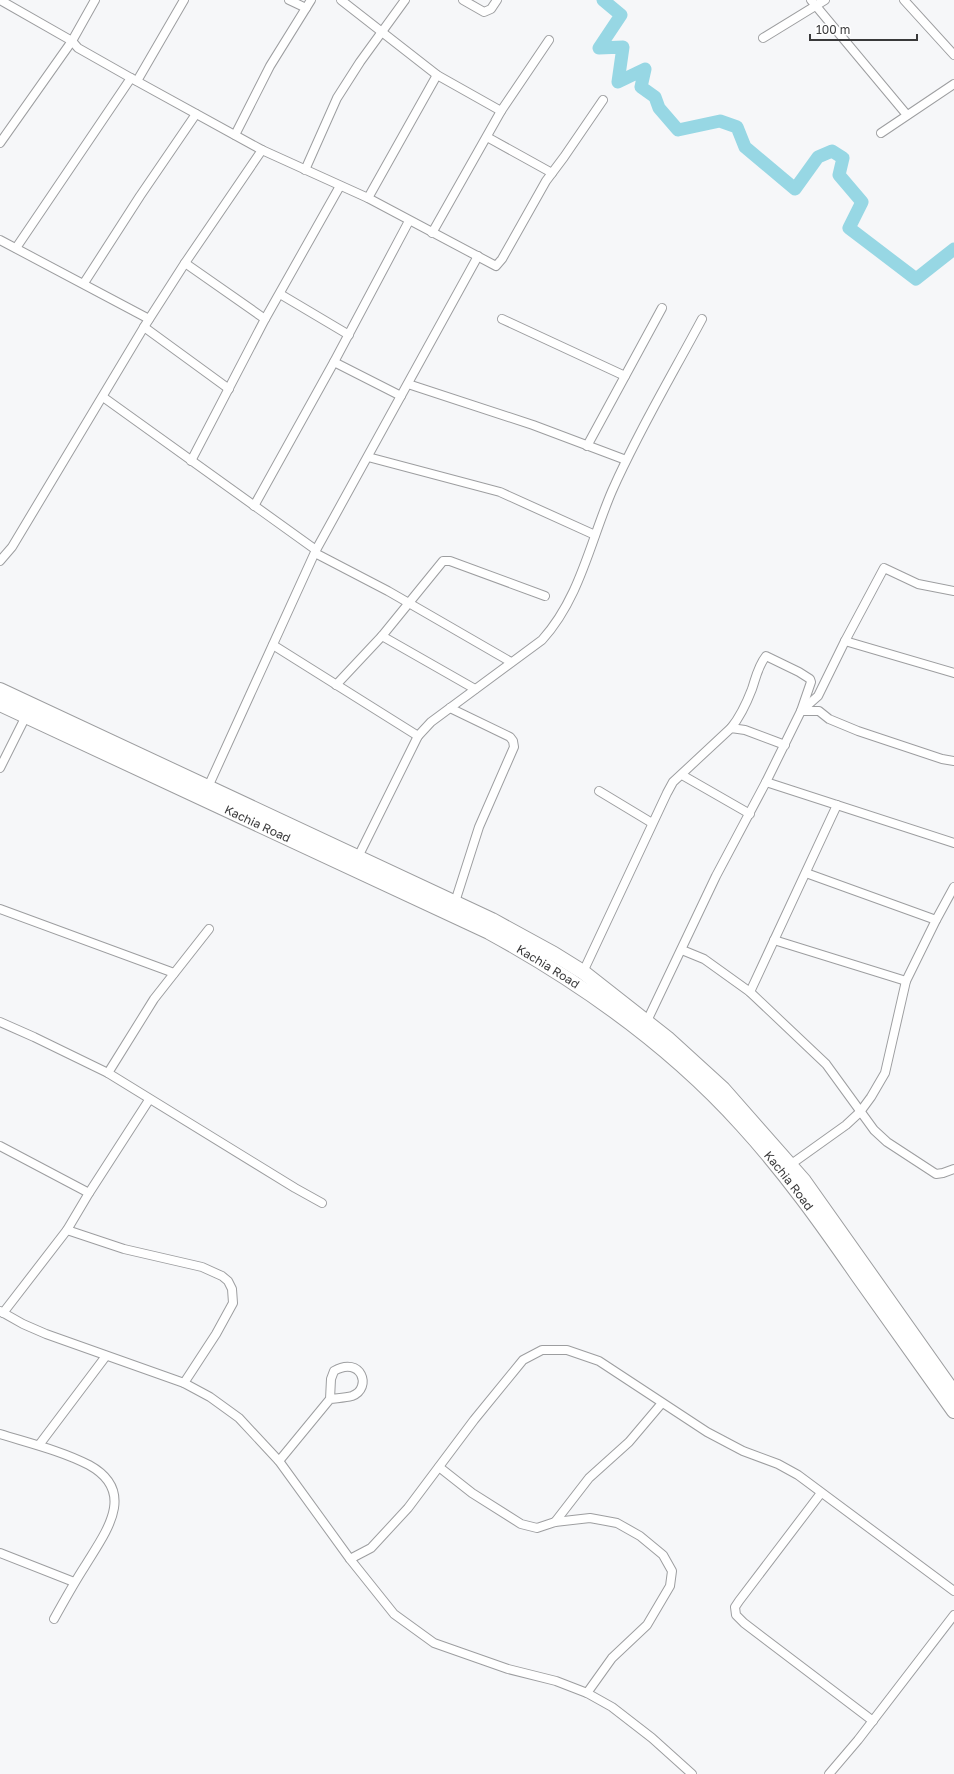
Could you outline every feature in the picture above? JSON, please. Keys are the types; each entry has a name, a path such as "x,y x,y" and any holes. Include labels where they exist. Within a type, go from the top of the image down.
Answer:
{"highway":[{"name":"Kachia Road","path":"0,690 455,902 522,936 583,972 647,1021 723,1089 790,1165 808,1187 954,1393"},
{"name":"Kachia Road","path":"0,704 471,922 538,960 619,1014 696,1079 742,1124 775,1163 824,1227 954,1412"}],"street":[{"path":"0,0 72,41 78,48 262,150 368,198 496,266 499,264 546,181 603,100"},
{"path":"0,143 72,41 95,0"},
{"path":"16,248 134,80 184,0"},
{"path":"289,0 306,8"},
{"path":"236,135 270,66 311,0"},
{"path":"341,0 437,75 502,111"},
{"path":"305,170 337,98 360,62 406,0"},
{"path":"463,0 484,12 488,12 492,9 497,0"},
{"path":"763,38 813,3 825,0"},
{"path":"904,0 954,55"},
{"path":"813,3 907,115"},
{"path":"432,233 502,111 549,40"},
{"path":"368,198 437,75"},
{"path":"881,133 954,84"},
{"path":"84,283 140,196 196,114"},
{"path":"487,137 552,173"},
{"path":"0,561 12,547 149,318 262,150"},
{"path":"192,461 265,319 340,186"},
{"path":"254,506 349,335 409,221"},
{"path":"0,240 149,318"},
{"path":"208,787 315,552 478,256"},
{"path":"185,263 265,319"},
{"path":"280,294 349,335"},
{"path":"588,446 662,308"},
{"path":"502,319 625,376"},
{"path":"358,857 418,736 431,722 542,640 554,627 571,599 612,492 626,460 702,319"},
{"path":"144,327 229,389"},
{"path":"334,362 401,396"},
{"path":"408,384 477,406 626,460"},
{"path":"103,397 315,552 409,603 511,662"},
{"path":"368,457 500,492 595,535"},
{"path":"336,685 382,636 443,561 450,561 545,596"},
{"path":"801,711 818,696 844,641 884,568 918,584 954,591"},
{"path":"382,636 475,689"},
{"path":"844,641 954,673"},
{"path":"273,645 418,736"},
{"path":"583,972 673,782 738,720 762,662 766,656 810,679 811,682 801,711 785,745 716,876 647,1021"},
{"path":"450,708 510,737 513,741 514,747 479,826 455,902"},
{"path":"801,711 819,711 829,719 858,731 942,759 954,761"},
{"path":"0,768 26,716"},
{"path":"731,728 745,730 785,745"},
{"path":"682,775 750,814"},
{"path":"766,782 954,843"},
{"path":"599,791 652,824"},
{"path":"750,992 837,805"},
{"path":"806,873 936,920"},
{"path":"790,1165 846,1125 860,1112 884,1073 906,981 954,887"},
{"path":"0,909 174,973"},
{"path":"108,1073 154,999 209,929"},
{"path":"774,940 906,981"},
{"path":"682,950 704,958 750,992 826,1064 874,1130 887,1142 936,1174 954,1169"},
{"path":"0,1022 108,1073 149,1100 322,1203"},
{"path":"149,1100 89,1192 67,1230 1,1312 46,1334 184,1384 210,1397 239,1418 279,1461 350,1559 394,1614 434,1643 508,1669 556,1681 587,1693 612,1707 624,1716 652,1738 692,1774"},
{"path":"0,1146 89,1192"},
{"path":"67,1230 124,1249 202,1267 222,1276 228,1281 232,1289 233,1303 216,1334 184,1384"},
{"path":"350,1559 371,1548 408,1508 474,1420 522,1360 542,1350 567,1350 599,1361 707,1432 743,1451 778,1464 798,1475 954,1591"},
{"path":"39,1445 106,1356"},
{"path":"279,1461 330,1399 331,1378 334,1371 342,1366 352,1366 360,1371 363,1380 361,1389 354,1395 330,1399"},
{"path":"555,1522 589,1478 628,1442 662,1403"},
{"path":"0,1434 39,1445 89,1465 108,1479 113,1490 115,1504 111,1524 74,1582 54,1618"},
{"path":"439,1467 472,1493 521,1524 537,1528 555,1522 590,1518 617,1523 640,1536 663,1555 672,1570 670,1586 647,1625 612,1658 587,1693"},
{"path":"821,1493 739,1601 735,1607 736,1615 744,1623 873,1721"},
{"path":"0,1553 74,1582"},
{"path":"829,1774 873,1721 954,1615"}],"waterway":[{"path":"603,0 621,15 599,48 623,47 618,82 645,69 641,87 655,97 659,108 678,130 720,121 737,127 745,147 795,189 818,157 832,151 843,158 839,175 862,202 849,228 916,279 954,249"}]}
